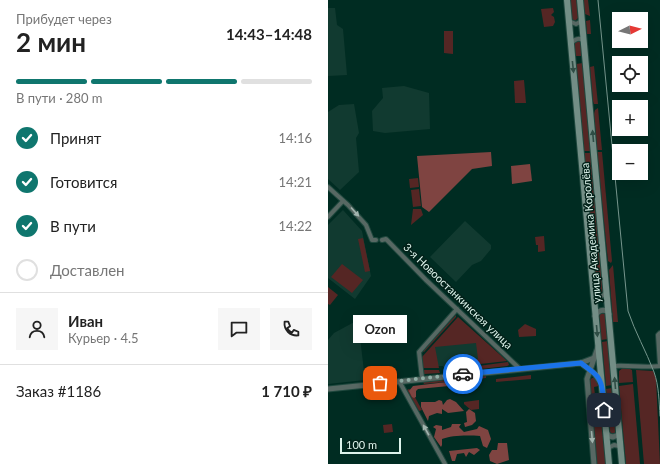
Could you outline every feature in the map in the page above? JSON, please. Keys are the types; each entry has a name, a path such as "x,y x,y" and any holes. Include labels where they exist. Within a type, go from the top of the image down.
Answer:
{"main road":[{"name":"улица Академика Королёва","path":"566,0 609,464"},
{"name":"улица Академика Королёва","path":"580,0 622,464"}],"street":[{"path":"568,19 576,24 580,22 582,16"},
{"path":"571,45 573,41 577,39 582,40 584,44"},
{"path":"328,187 343,200 366,225 372,240 376,240"},
{"path":"328,217 343,200"},
{"name":"3-я Новоостанкинская улица","path":"383,240 386,239 520,369"},
{"path":"594,292 596,295 600,296 605,294 607,290"},
{"path":"422,378 419,352 457,309"},
{"path":"595,316 602,310 607,311 609,315"},
{"path":"614,366 625,365 649,368 660,366 658,335 660,333"},
{"path":"594,464 587,383 589,370 598,346"},
{"path":"328,389 422,378 581,363 594,358"},
{"path":"581,363 598,377 602,386"},
{"path":"399,381 445,464"},
{"path":"606,432 609,436 613,437 618,435 619,430"},
{"path":"608,453 610,447 614,445 619,446 621,450"}],"shaded area":[{"path":"570,0 577,0 578,18 575,21 572,19"},
{"path":"583,0 588,0 590,16 585,14"},
{"path":"328,8 335,8 337,25 343,29 347,75 328,76"},
{"path":"553,8 554,12 551,15 554,17 555,22 553,26 544,27 541,9"},
{"path":"590,20 591,34 587,34 586,21"},
{"path":"444,31 453,31 453,54 444,53"},
{"path":"577,40 581,42 582,56 575,56 574,42"},
{"path":"583,63 591,151 584,151 576,64"},
{"path":"594,66 598,104 594,104 593,101 590,67"},
{"path":"524,80 526,103 515,103 514,81"},
{"path":"404,86 429,93 430,129 385,133 373,131 372,111 383,98 382,88"},
{"path":"354,104 359,133 356,138 359,172 340,190 328,179 328,112 339,105"},
{"path":"598,108 602,150 597,150 594,114 595,110"},
{"path":"491,152 492,166 472,169 429,212 422,207 417,156"},
{"path":"597,152 602,152 611,263 608,261"},
{"path":"584,153 591,153 604,291 600,294 597,292"},
{"path":"530,164 532,181 512,184 511,166"},
{"path":"418,178 419,187 410,188 409,179"},
{"path":"419,189 421,206 413,207 411,190"},
{"path":"413,209 421,209 423,215 411,225"},
{"path":"343,210 362,231 371,276 355,299 328,278 328,225"},
{"path":"465,221 491,245 491,249 481,261 472,265 456,282 430,257"},
{"path":"544,236 545,251 538,252 538,245 536,245 535,237"},
{"path":"363,238 370,271 365,272 358,239"},
{"path":"342,264 363,280 352,293 331,277"},
{"path":"613,265 618,322 613,322 609,270"},
{"path":"328,287 338,295 330,305 328,304"},
{"path":"601,313 606,314 608,339 601,340 599,316"},
{"path":"456,315 456,317 424,352 423,351"},
{"path":"458,317 507,361 462,366 463,361 478,359 476,343 435,347 439,368 423,368 422,357"},
{"path":"358,320 365,380 328,384 328,340 334,333"},
{"path":"525,324 536,329 536,336 519,337 518,330"},
{"path":"480,341 483,363 444,368 443,366 435,366 433,346"},
{"path":"608,341 612,385 606,386 602,342"},
{"path":"508,362 509,365 507,366 463,371 463,368"},
{"path":"624,367 632,370 633,382 619,383 619,371"},
{"path":"423,370 439,370 440,373 424,374"},
{"path":"636,370 653,371 656,379 660,464 644,464"},
{"path":"531,375 531,379 496,382 496,379"},
{"path":"486,376 486,378 424,384 423,382"},
{"path":"592,378 596,378 599,386 594,387 597,410 601,410 606,464 597,464 589,384"},
{"path":"447,382 450,383 449,386 418,389 416,391 416,397 414,398 409,391 413,386"},
{"path":"633,384 640,464 626,464 619,386"},
{"path":"612,388 616,432 613,434 610,432 606,389"},
{"path":"409,389 422,410 419,411 407,390"},
{"path":"450,399 456,402 464,411 448,413 442,409 442,414 437,413 429,416 428,421 421,407 421,402 435,402 439,400 442,401 443,405"},
{"path":"479,400 479,409 471,410 464,404 464,402"},
{"path":"469,409 475,413 476,421 472,425 465,427 464,423 467,422 466,412"},
{"path":"392,424 393,432 384,433 383,425"},
{"path":"452,424 461,424 459,427 464,432 477,429 479,426 488,430 491,439 487,448 483,446 480,436 471,435 442,439 441,447 434,437 436,429 433,427 436,425 442,426 442,430 451,427"},
{"path":"498,443 507,443 509,460 497,464 490,461 489,455 492,450 497,450"},
{"path":"477,448 480,450 474,455 469,452 466,457 464,453 457,454 455,461 452,461 449,451"}],"tram line":[{"path":"598,0 628,311 656,377 660,416"}],"way so far":[{"path":"380,383 463,374"}],"place":[{"name":"Ozon","path":"380,383"}],"route":[{"path":"463,374 581,363 595,374 602,386 604,410"}]}
